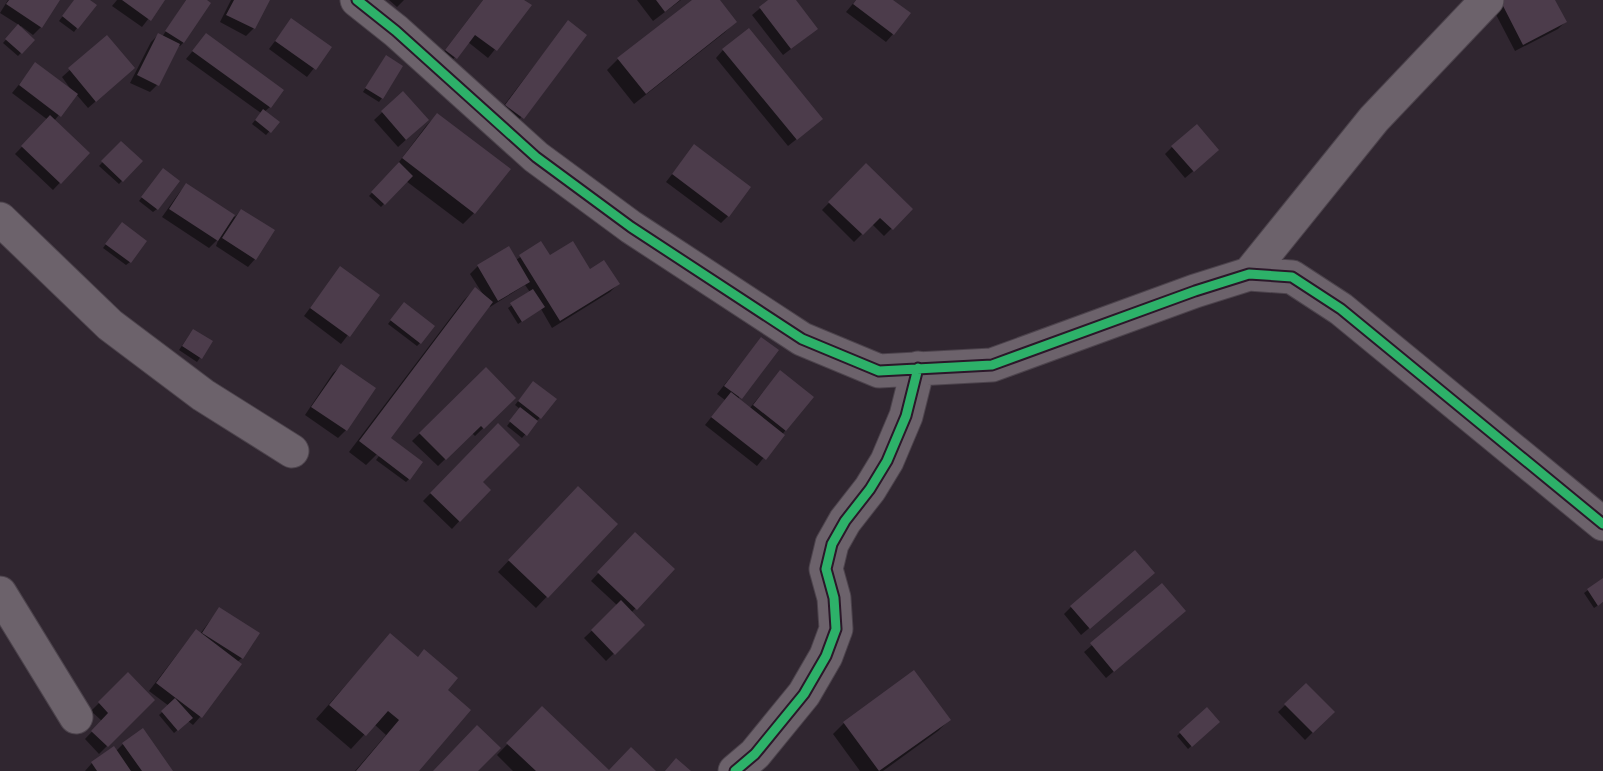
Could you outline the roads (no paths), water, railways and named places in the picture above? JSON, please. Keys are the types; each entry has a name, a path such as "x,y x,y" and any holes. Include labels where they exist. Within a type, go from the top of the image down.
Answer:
{"street":[{"path":"357,0 396,31 536,157 631,227 802,339 879,371 992,365 1194,291 1249,274 1292,278 1341,309 1603,524"},
{"path":"1249,274 1374,119 1487,0"},
{"path":"0,219 110,325 203,395 292,451"},
{"path":"735,771 755,754 804,694 826,656 836,629 834,598 826,569 832,544 887,461 906,416 918,368"},
{"path":"0,593 76,717"}]}
